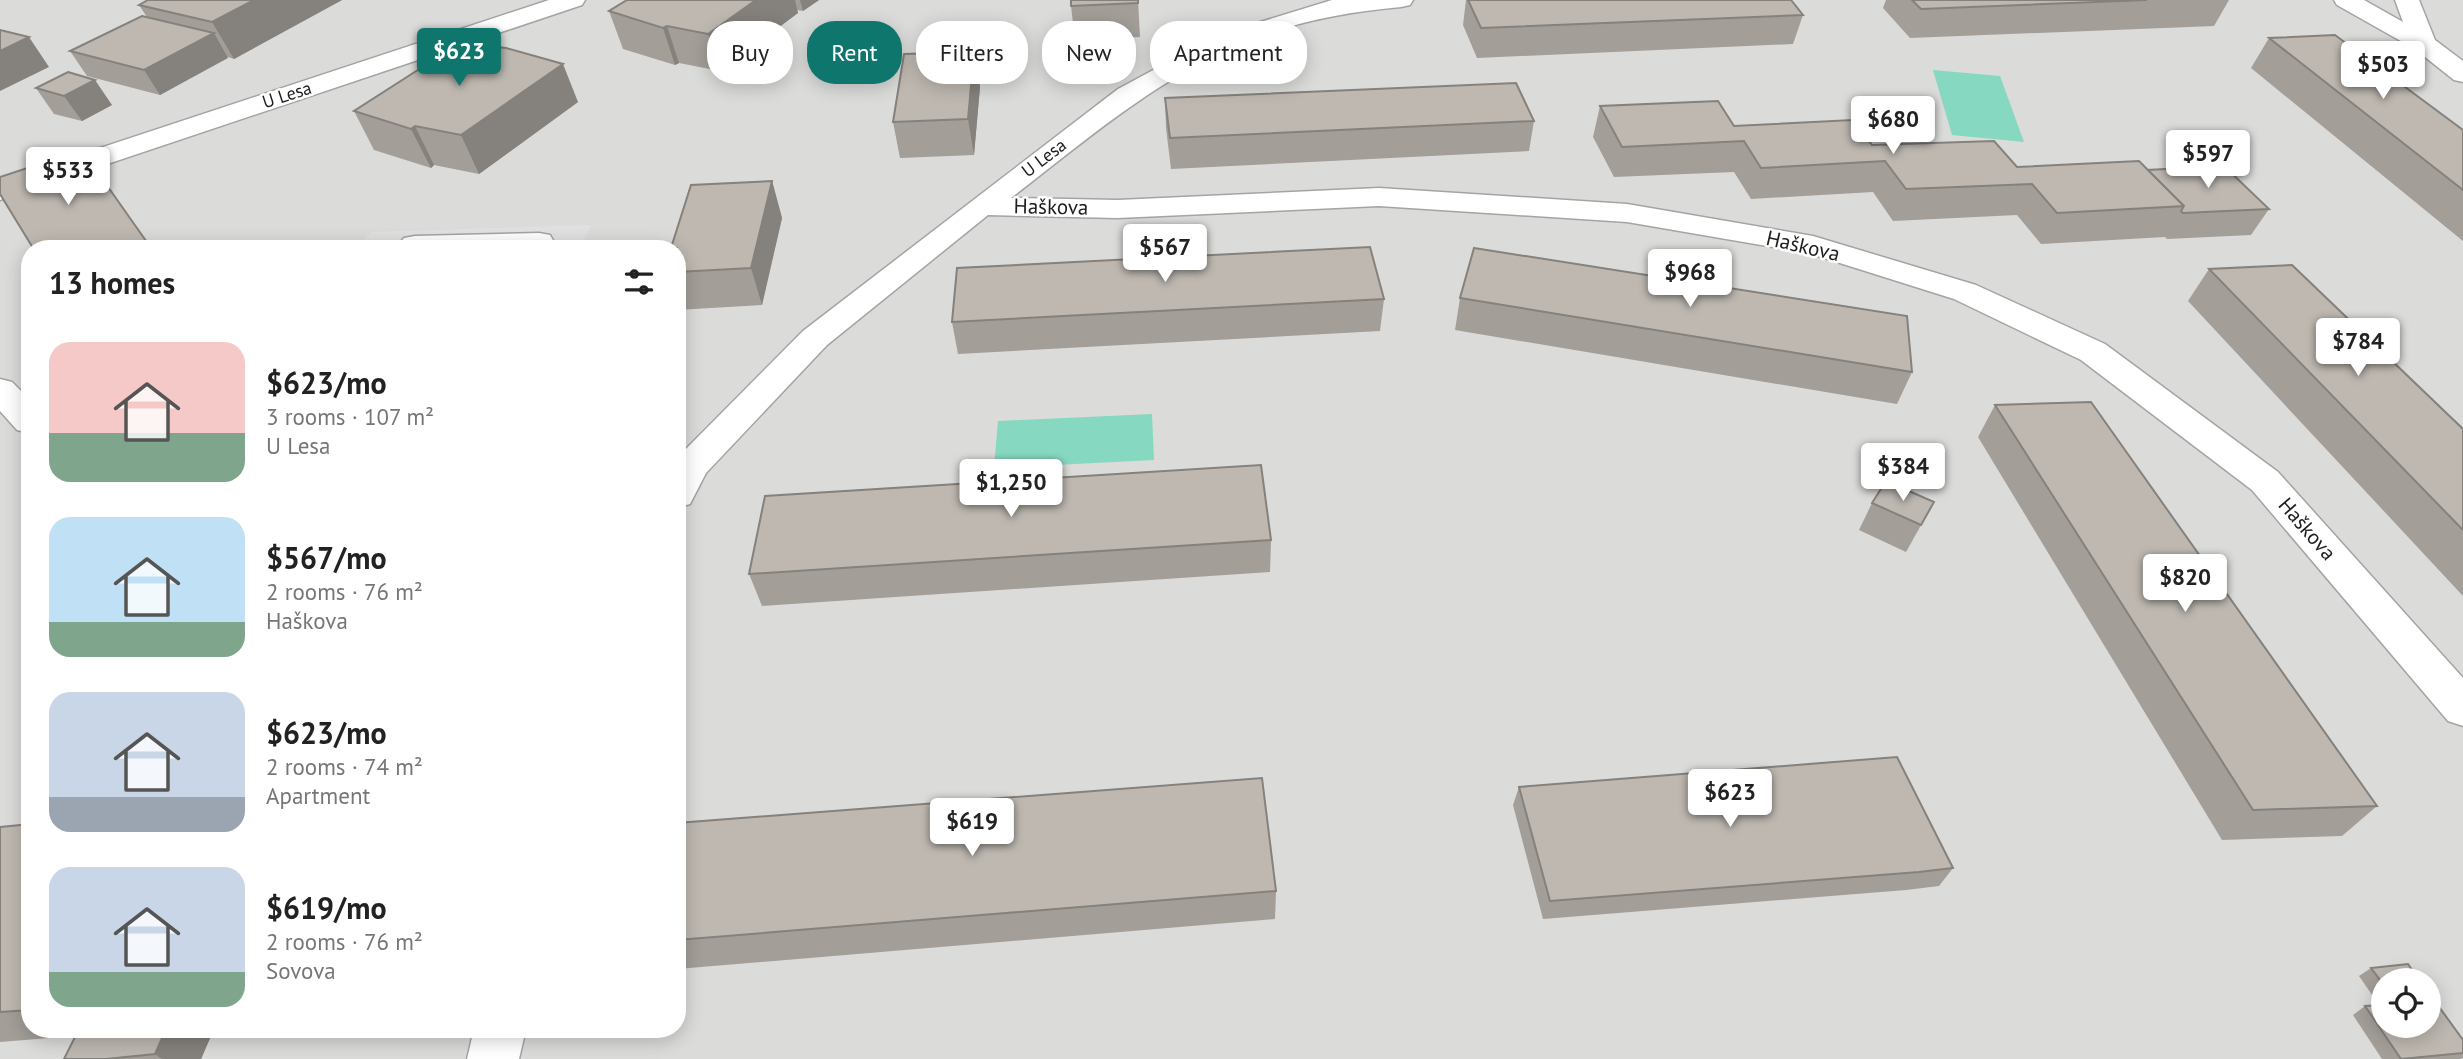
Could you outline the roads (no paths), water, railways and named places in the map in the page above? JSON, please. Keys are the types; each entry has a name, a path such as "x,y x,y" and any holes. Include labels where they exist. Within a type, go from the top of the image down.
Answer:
{"street":[{"name":"U Lesa","path":"0,191 573,0"},
{"name":"U Lesa","path":"686,472 815,338 981,206 1128,95 1227,40 1342,5 1401,0"},
{"path":"2346,0 2424,44 2463,74"},
{"path":"2407,0 2424,44"},
{"name":"Haškova","path":"981,206 1118,209 1380,197 1628,214 1813,245 1965,292 2093,352 2265,481 2463,708"},
{"path":"0,390 21,412"},
{"path":"493,1059 498,1038"}]}
